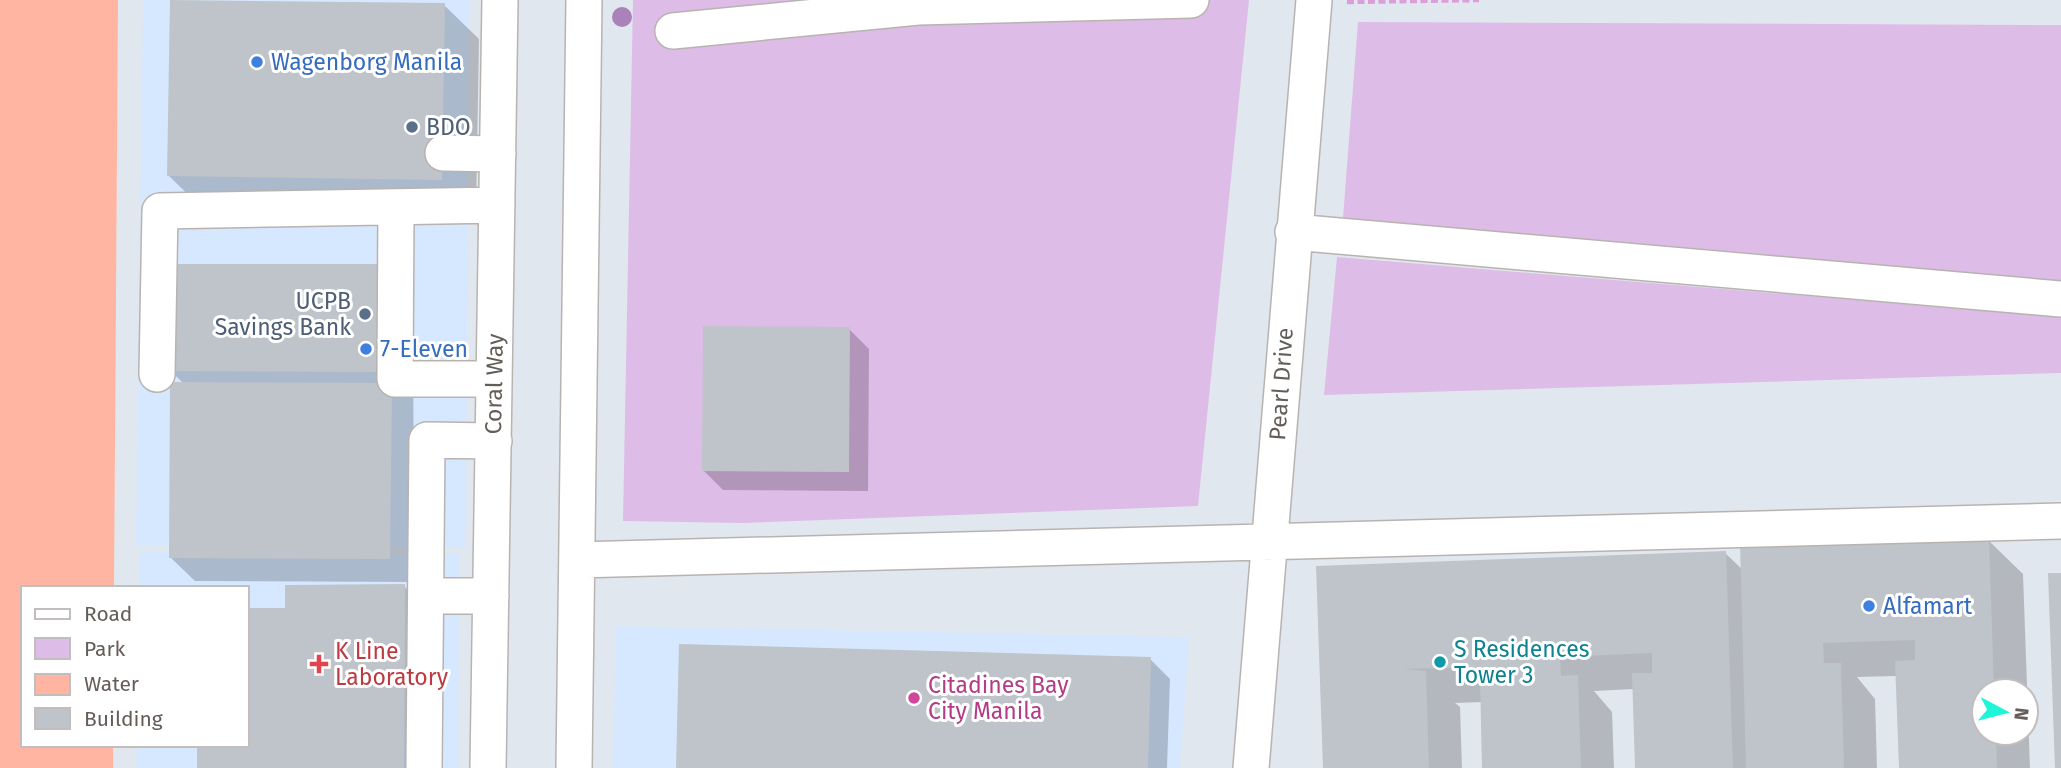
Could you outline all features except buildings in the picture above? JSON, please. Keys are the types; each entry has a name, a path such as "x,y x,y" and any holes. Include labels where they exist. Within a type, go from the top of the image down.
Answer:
{"street":[{"name":"Coral Way","path":"488,768 500,0"},
{"path":"574,768 584,0"},
{"path":"673,31 918,7 1191,0"},
{"name":"Pearl Drive","path":"1251,768 1314,2"},
{"path":"443,153 498,154"},
{"path":"157,374 160,211 497,205"},
{"path":"396,207 395,379 494,379"},
{"path":"1293,232 2061,299"},
{"path":"424,768 426,596 415,440 494,441"},
{"path":"577,560 2061,521"},
{"path":"426,596 491,596"}],"path":[{"path":"1314,2 1479,0"}],"shaded area":[{"path":"143,0 469,0 466,548 136,545"},
{"path":"139,552 459,553 458,768 136,768 137,747 248,747 248,586 139,586"},
{"name":"Citadines Bay City Manila","path":"615,626 1189,637 1180,768 614,768"}],"green space":[{"path":"633,0 1249,0 1198,506 744,523 623,521"},
{"path":"1358,22 2061,25 2061,283 1342,231"},
{"path":"1337,257 2061,317 2061,373 1324,395"}],"water":[{"path":"0,0 118,0 114,586 21,586 21,747 113,747 113,768 0,768"}],"place":[{"name":"Wagenborg Manila","path":"257,62"},
{"name":"BDO","path":"412,127"},
{"name":"UCPB Savings Bank","path":"365,314"},
{"name":"7-Eleven","path":"366,349"},
{"name":"Alfamart","path":"1869,606"},
{"name":"S Residences Tower 3","path":"1440,662"},
{"name":"K Line Laboratory","path":"319,664"},
{"name":"Citadines Bay City Manila","path":"914,698"}]}
